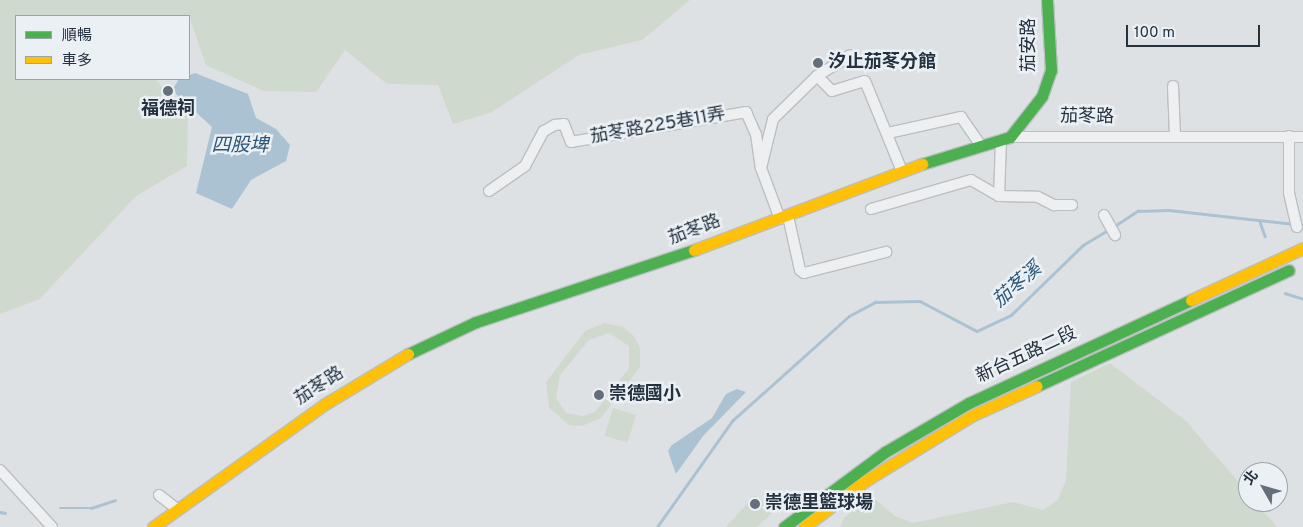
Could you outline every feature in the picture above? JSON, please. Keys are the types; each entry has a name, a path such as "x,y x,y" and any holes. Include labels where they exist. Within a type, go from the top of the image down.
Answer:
{"main road":[{"name":"茄安路","path":"1005,139 1042,96 1051,70 1048,0"},
{"name":"茄苳路","path":"154,527 177,508 325,404 411,352 507,310 682,256 902,172 1005,139"},
{"name":"新台五路二段","path":"784,527 885,452 969,403 1303,248"},
{"name":"新台五路二段","path":"804,527 865,481 971,416 1066,370 1248,292 1303,262"}],"street":[{"path":"850,55 817,76 772,120 761,168 784,217 800,270 813,274 886,252"},
{"path":"817,76 832,91 865,81 888,133 902,172"},
{"path":"1173,86 1174,135"},
{"name":"茄苳路225巷11弄","path":"489,191 525,166 544,131 564,124 571,142 746,112 756,134 761,168"},
{"path":"888,133 961,117 982,146"},
{"name":"茄苳路","path":"1005,139 1174,135 1303,137"},
{"path":"1289,136 1289,193 1296,216 1297,227"},
{"path":"999,196 1005,139"},
{"path":"871,209 971,180 999,196 1038,197 1054,205 1072,205"},
{"path":"1104,215 1115,236"},
{"path":"0,470 52,527"},
{"path":"159,496 177,508"}],"shaded area":[{"path":"0,0 690,0 642,40 579,55 492,112 453,124 438,85 387,84 345,50 316,92 264,91 206,65 190,15 15,15 15,80 156,80 188,115 187,166 136,196 40,299 0,314"},
{"path":"604,323 623,327 634,336 640,348 640,367 601,418 582,426 569,425 549,408 546,382 585,331","holes":["609,333 629,346 629,368 595,412 583,416 566,413 556,398 560,375 589,340"]},
{"path":"1110,363 1186,421 1238,481 1238,512 1264,512 1277,527 840,527 844,518 868,500 876,500 895,516 913,523 1013,502 1043,510 1058,500 1066,480 1071,382"},
{"path":"613,408 636,415 627,443 605,436"},
{"name":"崇德里籃球場","path":"755,495 772,513 757,527 726,527"}],"water":[{"name":"四股埤","path":"195,73 248,94 256,118 276,129 290,145 286,161 251,180 232,209 196,193 212,127 176,94 174,87 178,80 190,80 190,75"},
{"path":"737,389 746,392 703,436 676,474 668,451 672,445 712,418 726,394"}],"waterway":[{"name":"茄苳溪","path":"1113,227 1138,211 1169,210 1294,224"},
{"name":"茄苳溪","path":"1260,222 1265,236"},
{"name":"茄苳溪","path":"657,527 732,421 849,316 875,302 920,301 977,331 1011,315 1083,245 1108,230"},
{"name":"茄苳溪","path":"1285,293 1303,299"},
{"path":"60,508 91,508 115,500"},
{"path":"0,512 5,513"}],"traffic: fast":[{"path":"922,164 1010,137 1042,96 1051,70 1047,0"},
{"path":"408,354 476,322 694,250"},
{"path":"1037,386 1289,270"},
{"path":"784,527 885,452 969,403 1191,300"}],"traffic: slow":[{"path":"694,250 922,164"},
{"path":"1191,300 1303,248"},
{"path":"153,527 325,404 408,354"},
{"path":"804,527 865,481 971,416 1037,386"}],"place":[{"name":"汐止茄苳分館","path":"818,63"},
{"name":"福德祠","path":"168,91"},
{"name":"崇德國小","path":"599,395"},
{"name":"崇德里籃球場","path":"755,504"}]}
